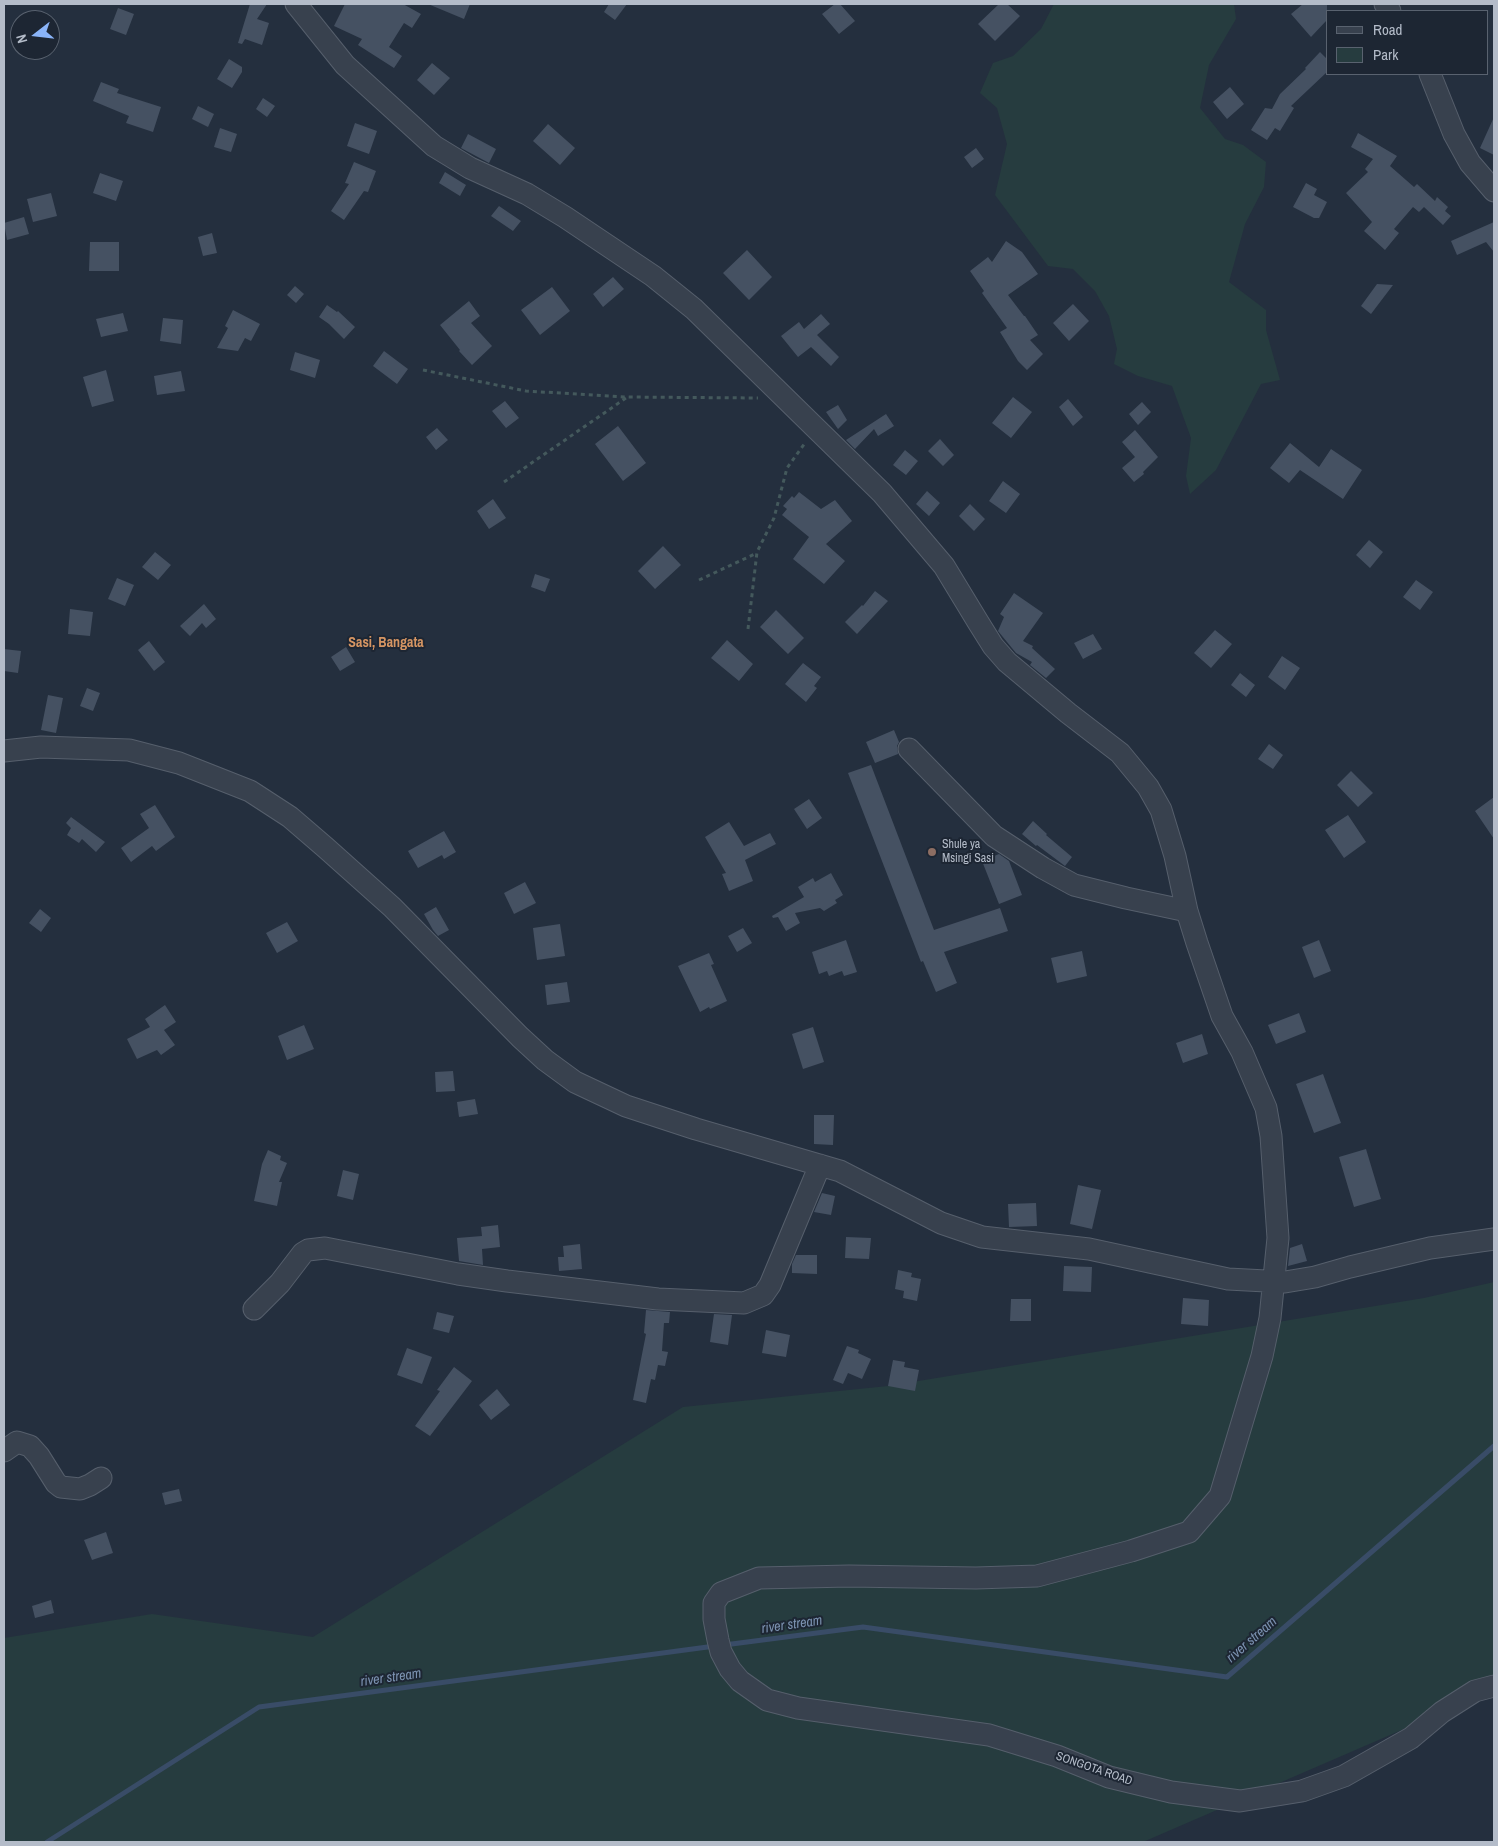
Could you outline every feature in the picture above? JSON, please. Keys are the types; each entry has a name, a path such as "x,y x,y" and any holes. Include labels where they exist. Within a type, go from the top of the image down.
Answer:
{"street":[{"path":"296,4 344,66 434,146 470,168 527,194 565,217 653,276 694,309 882,493 944,566 993,646 1007,662 1120,753 1148,786 1161,810 1175,856 1187,911 1222,1016 1246,1059 1266,1108 1271,1136 1278,1238 1274,1282"},
{"path":"1430,75 1458,141 1470,163 1494,191"},
{"path":"4,751 41,747 129,750 179,763 250,791 290,817 392,907 520,1037 545,1060 575,1082 626,1106 696,1129 840,1171 941,1223 982,1237 1089,1249 1228,1279 1274,1282 1296,1282 1430,1248 1494,1238"},
{"path":"909,749 994,836 1043,868 1074,884 1126,898 1187,911"},
{"path":"254,1309 280,1283 303,1253 313,1249 325,1248 458,1274 507,1281 658,1299 744,1303 763,1295 770,1285 820,1165"},
{"name":"SONGOTA ROAD","path":"1274,1282 1270,1318 1262,1356 1220,1496 1189,1532 1131,1551 1037,1576 976,1578 849,1576 759,1578 721,1593 714,1603 714,1619 719,1646 730,1669 740,1682 767,1700 834,1714 989,1735 1057,1756 1109,1777 1171,1792 1240,1801 1302,1791 1344,1776 1411,1738 1442,1712 1475,1691 1494,1686"},
{"path":"4,1451 17,1442 30,1446 61,1488 80,1489 101,1478"}],"path":[{"path":"423,370 526,391 626,397 743,397 788,401"},
{"path":"504,482 626,397"},
{"path":"748,629 757,552 774,518 786,468 817,429"},
{"path":"699,580 757,552"}],"green space":[{"path":"1054,4 1234,4 1236,19 1209,65 1200,108 1225,139 1243,145 1266,162 1264,187 1245,224 1229,282 1266,310 1266,330 1280,380 1261,384 1216,470 1190,494 1186,476 1191,438 1172,386 1138,376 1114,364 1117,349 1109,316 1095,291 1073,269 1048,266 995,195 1007,144 997,108 980,93 993,63 1013,56 1041,29"},
{"path":"1494,1282 1494,1690 1143,1842 4,1842 4,1638 152,1614 313,1637 683,1407 888,1386 1424,1298"}],"building":[{"path":"250,4 267,4 257,19 269,23 262,45 245,39 242,44 238,43"},
{"path":"345,4 403,4 421,14 412,28 404,23 389,47 402,56 394,68 358,45 362,39 334,26"},
{"path":"428,4 470,4 464,19"},
{"path":"609,4 627,4 615,20 604,12"},
{"path":"835,4 840,4 855,21 839,34 822,14"},
{"path":"999,4 1007,4 1020,16 995,41 978,24"},
{"path":"1303,4 1327,4 1326,21 1311,37 1291,14"},
{"path":"118,8 134,14 126,35 110,29"},
{"path":"1320,52 1326,58 1326,73 1291,106 1294,108 1280,131 1275,128 1267,140 1251,130 1265,108 1272,109 1280,94"},
{"path":"229,59 242,67 242,72 232,88 217,79"},
{"path":"432,63 450,78 434,95 417,80"},
{"path":"101,82 119,89 117,93 161,107 153,132 126,123 129,116 93,101"},
{"path":"1230,87 1244,104 1227,119 1213,102"},
{"path":"263,98 275,106 267,117 256,109"},
{"path":"198,106 214,114 208,127 192,119"},
{"path":"1494,117 1494,155 1480,148"},
{"path":"355,123 377,131 369,154 347,146"},
{"path":"548,124 575,148 560,165 533,141"},
{"path":"220,128 237,134 231,152 214,147"},
{"path":"1358,133 1397,156 1390,166 1414,187 1417,184 1435,201 1437,197 1448,207 1445,211 1451,216 1443,225 1424,207 1419,212 1413,207 1394,229 1399,233 1385,250 1364,231 1372,222 1346,193 1368,172 1365,169 1373,159 1351,147"},
{"path":"468,134 496,149 489,163 461,148"},
{"path":"976,148 984,159 972,168 964,157"},
{"path":"354,162 376,171 368,192 364,191 344,220 331,211 349,184 345,183"},
{"path":"445,172 466,185 460,196 439,183"},
{"path":"100,173 123,181 116,201 93,193"},
{"path":"1306,183 1317,189 1314,195 1327,202 1319,218 1314,218 1293,207"},
{"path":"51,193 57,216 33,222 27,199"},
{"path":"499,206 521,221 513,231 491,216"},
{"path":"24,217 29,234 7,240 4,223"},
{"path":"1494,222 1494,252 1486,242 1457,255 1451,241"},
{"path":"212,233 217,253 203,256 198,237"},
{"path":"1006,241 1022,252 1038,274 1008,295 1038,335 1030,340 1043,354 1027,370 1018,361 1000,332 1007,328 982,293 984,291 970,271 988,257 992,262"},
{"path":"90,242 119,242 119,271 89,271"},
{"path":"747,250 772,277 749,300 723,273"},
{"path":"613,277 624,289 603,307 593,294"},
{"path":"1377,284 1393,285 1371,314 1361,306"},
{"path":"295,286 304,294 296,303 287,295"},
{"path":"552,287 570,311 540,335 521,310"},
{"path":"469,301 480,316 471,323 492,346 472,365 440,325"},
{"path":"1073,304 1089,321 1069,341 1053,323"},
{"path":"327,305 338,311 355,327 344,339 319,317"},
{"path":"233,310 260,324 251,341 245,338 238,351 217,348 228,328 225,326"},
{"path":"123,313 128,331 101,337 96,319"},
{"path":"821,314 830,324 817,335 839,357 831,366 811,347 798,357 781,336 799,322 804,329"},
{"path":"163,318 183,320 181,344 160,341"},
{"path":"384,351 408,369 397,384 373,366"},
{"path":"295,352 320,360 315,378 290,370"},
{"path":"106,370 114,401 92,407 83,377"},
{"path":"181,371 185,391 157,395 154,376"},
{"path":"1013,397 1032,412 1011,438 992,423"},
{"path":"1068,399 1083,417 1073,426 1059,407"},
{"path":"505,401 519,418 506,428 492,411"},
{"path":"1142,402 1151,412 1138,425 1129,414"},
{"path":"838,405 847,420 838,429 826,412"},
{"path":"886,414 894,426 878,436 874,429 855,449 846,440"},
{"path":"618,426 646,463 623,481 595,444"},
{"path":"437,428 448,440 436,450 426,437"},
{"path":"1135,430 1158,457 1143,472 1144,474 1134,482 1122,468 1135,457 1122,442"},
{"path":"940,439 954,455 943,466 928,451"},
{"path":"1290,443 1319,467 1331,449 1362,470 1343,499 1300,470 1289,483 1270,468"},
{"path":"905,450 918,461 906,475 893,465"},
{"path":"1003,481 1020,494 1006,513 989,501"},
{"path":"927,491 940,503 929,516 916,504"},
{"path":"799,492 821,509 835,500 852,521 826,544 845,561 824,584 793,559 809,537 782,515 787,509 783,506 792,496 794,498"},
{"path":"493,499 506,518 489,529 477,511"},
{"path":"970,504 985,519 974,531 959,516"},
{"path":"1369,540 1383,552 1370,568 1356,555"},
{"path":"663,546 681,565 655,589 638,571"},
{"path":"155,552 171,565 158,580 142,567"},
{"path":"535,574 550,579 545,592 531,587"},
{"path":"117,578 134,585 125,606 108,599"},
{"path":"1416,580 1433,592 1420,610 1403,597"},
{"path":"875,591 888,601 857,634 845,622 863,606"},
{"path":"1014,593 1043,613 1023,641 1033,646 1032,648 1055,669 1046,678 1030,665 1032,662 1016,653 998,631 1004,617 1000,614"},
{"path":"204,604 216,619 206,628 202,623 190,636 180,626"},
{"path":"70,609 93,612 90,636 68,634"},
{"path":"776,610 804,638 788,654 760,627"},
{"path":"1215,630 1232,644 1211,668 1194,653"},
{"path":"1093,634 1102,649 1083,659 1074,643"},
{"path":"727,640 753,664 739,681 711,658"},
{"path":"149,641 165,662 154,671 138,650"},
{"path":"346,647 355,662 340,671 331,657"},
{"path":"4,649 21,651 18,673 4,671"},
{"path":"1282,656 1300,668 1285,690 1268,677"},
{"path":"803,663 821,677 814,686 817,688 806,702 785,684"},
{"path":"1240,673 1255,685 1246,697 1231,685"},
{"path":"87,688 100,693 93,711 80,706"},
{"path":"48,695 63,698 56,733 41,730"},
{"path":"894,730 899,742 897,746 898,754 875,763 866,742"},
{"path":"1269,744 1283,755 1273,769 1258,759"},
{"path":"871,765 934,930 1000,908 1008,931 944,952 957,983 936,992 923,961 921,962 848,773"},
{"path":"1351,771 1373,793 1358,807 1337,785"},
{"path":"1494,797 1494,839 1475,811"},
{"path":"809,799 822,818 807,829 794,809"},
{"path":"155,805 175,837 156,851 152,846 131,862 121,848 149,828 140,814"},
{"path":"1348,815 1366,842 1344,858 1325,830"},
{"path":"71,817 105,842 96,852 82,839 79,843 67,835 71,828 66,823"},
{"path":"1033,821 1072,857 1065,866 1022,834"},
{"path":"729,822 744,846 770,833 776,844 745,860 753,881 729,891 722,874 726,873 705,837"},
{"path":"444,831 456,852 444,859 442,855 418,868 408,851"},
{"path":"999,854 1009,861 1022,895 999,904 982,861"},
{"path":"831,873 843,895 835,900 837,903 824,911 820,908 795,913 800,923 786,931 778,917 773,918 772,916 804,897 798,887 813,878 815,882"},
{"path":"525,882 536,903 514,914 504,893"},
{"path":"436,907 449,930 438,936 424,914"},
{"path":"40,909 51,918 41,932 29,923"},
{"path":"287,922 298,941 277,953 266,933"},
{"path":"560,924 565,956 537,960 533,928"},
{"path":"743,928 752,943 737,952 728,936"},
{"path":"846,940 857,972 844,976 842,971 829,976 827,971 819,974 812,952"},
{"path":"1319,940 1331,971 1314,978 1302,947"},
{"path":"1082,951 1087,976 1057,983 1051,958"},
{"path":"709,953 714,964 711,965 727,1001 700,1012 678,966"},
{"path":"567,982 570,1002 547,1005 545,985"},
{"path":"165,1005 176,1022 164,1030 175,1045 161,1055 157,1050 137,1059 127,1039 150,1027 145,1019"},
{"path":"1299,1013 1306,1032 1276,1044 1268,1025"},
{"path":"304,1025 314,1049 287,1060 278,1036"},
{"path":"813,1027 824,1062 803,1069 792,1034"},
{"path":"1202,1034 1208,1054 1183,1063 1176,1043"},
{"path":"453,1071 455,1091 436,1092 435,1072"},
{"path":"1323,1074 1341,1123 1314,1133 1296,1084"},
{"path":"475,1099 478,1114 459,1117 457,1102"},
{"path":"814,1115 834,1115 833,1145 814,1144"},
{"path":"1366,1149 1381,1199 1354,1207 1339,1157"},
{"path":"268,1150 281,1156 280,1160 287,1163 279,1182 282,1182 277,1206 254,1201 262,1164"},
{"path":"343,1170 359,1174 353,1200 337,1196"},
{"path":"1078,1185 1101,1190 1092,1229 1070,1224"},
{"path":"822,1193 835,1196 831,1215 814,1212"},
{"path":"1036,1203 1037,1226 1009,1227 1008,1204"},
{"path":"498,1225 500,1247 482,1249 483,1265 459,1261 457,1238 482,1236 481,1227"},
{"path":"846,1237 871,1238 869,1259 845,1258"},
{"path":"580,1244 582,1269 559,1271 558,1257 564,1257 563,1246"},
{"path":"1302,1244 1307,1261 1288,1266 1290,1248"},
{"path":"796,1255 817,1255 817,1274 792,1273 792,1264"},
{"path":"1064,1266 1092,1267 1091,1292 1063,1291"},
{"path":"898,1270 912,1273 911,1277 921,1279 917,1301 903,1298 904,1291 895,1289"},
{"path":"1183,1298 1209,1300 1208,1326 1181,1324"},
{"path":"1011,1299 1031,1299 1031,1321 1010,1321"},
{"path":"646,1310 670,1312 669,1323 664,1323 662,1351 668,1352 665,1366 658,1365 655,1380 651,1379 646,1403 633,1400 646,1334 644,1333"},
{"path":"437,1312 454,1316 449,1333 433,1329"},
{"path":"714,1314 732,1315 728,1345 710,1342"},
{"path":"766,1330 790,1335 786,1357 762,1353"},
{"path":"847,1346 859,1350 858,1353 871,1359 862,1379 848,1373 843,1384 833,1380"},
{"path":"407,1348 432,1357 422,1384 397,1375"},
{"path":"893,1360 905,1362 904,1367 919,1370 915,1391 888,1386"},
{"path":"454,1367 472,1381 430,1436 415,1426 440,1391 437,1390"},
{"path":"497,1389 510,1405 491,1420 479,1405"},
{"path":"179,1489 182,1501 165,1505 162,1493"},
{"path":"106,1532 113,1553 92,1560 84,1540"},
{"path":"51,1600 54,1613 35,1618 32,1606"}],"waterway":[{"name":"river stream","path":"724,1645 863,1627 1227,1677 1494,1446"},
{"name":"river stream","path":"47,1842 259,1707 715,1646"}],"place":[{"name":"Shule ya Msingi Sasi","path":"932,852"}],"district":[{"name":"Sasi, Bangata","path":"386,643"}]}
